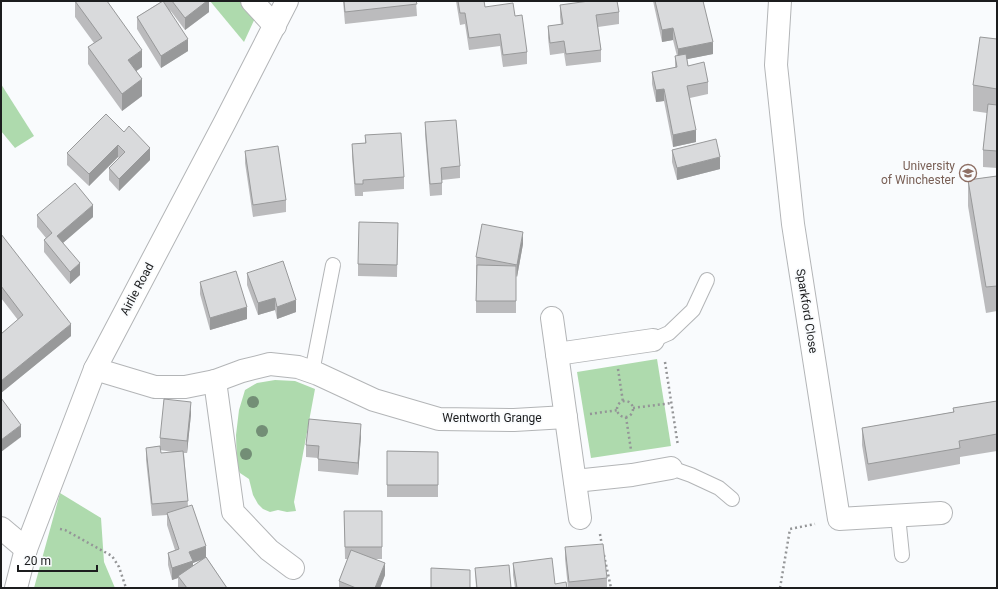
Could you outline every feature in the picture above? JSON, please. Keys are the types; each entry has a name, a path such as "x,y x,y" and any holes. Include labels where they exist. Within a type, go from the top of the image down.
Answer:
{"street":[{"path":"252,1 275,26"},
{"name":"Airlie Road","path":"16,588 26,549 95,369 275,26 286,1"},
{"name":"Sparkford Close","path":"780,1 776,65 793,224 839,519"},
{"path":"552,318 580,518"},
{"path":"557,354 615,346 657,338"},
{"name":"Wentworth Grange","path":"95,369 155,387 185,388 215,381 270,364 298,367 318,374 374,400 439,419 514,420 566,417"},
{"path":"215,381 233,512 269,550 292,568"},
{"path":"575,481 676,470"},
{"path":"839,519 940,513"},
{"path":"1,528 26,549"}],"lane":[{"path":"312,372 333,265"},
{"path":"657,338 669,333 693,310 707,280"},
{"path":"676,470 719,488 732,499"},
{"path":"898,516 902,555"}],"path":[{"path":"657,338 672,403 676,470"},
{"path":"615,346 623,402"},
{"path":"623,402 631,404 633,408"},
{"path":"623,402 617,409 621,416 628,416 632,413 633,408"},
{"path":"633,408 672,403"},
{"path":"626,417 636,474"},
{"path":"580,518 598,525 602,546"},
{"path":"780,588 790,529 839,519"},
{"path":"36,522 65,530 112,556 119,567 126,588"},
{"path":"604,553 611,588"}],"green space":[{"path":"210,1 263,1 244,42"},
{"path":"1,84 34,136 15,148 1,131"},
{"path":"657,359 671,446 591,458 577,372"},
{"path":"275,380 295,381 315,389 294,502 296,511 287,512 278,510 270,512 263,509 253,495 249,479 240,473 237,467 236,435 239,410 245,390 257,383"},
{"path":"60,493 101,518 104,562 115,588 34,588"}],"building":[{"path":"75,1 107,1 142,50 128,60 142,79 122,94 88,47 102,38"},
{"path":"163,1 188,39 161,56 137,17"},
{"path":"172,1 207,1 185,18"},
{"path":"344,1 416,1 417,4 345,12"},
{"path":"458,1 484,1 485,7 513,3 515,16 522,15 527,52 503,55 500,34 469,38 465,13 460,13"},
{"path":"589,1 617,1 619,12 596,15 601,50 566,54 564,41 550,43 548,26 563,24 560,5"},
{"path":"655,1 703,1 713,42 678,49 673,28 662,30"},
{"path":"980,37 997,39 997,89 973,85"},
{"path":"686,54 688,66 704,62 708,82 687,86 696,130 673,135 664,89 656,90 652,72 677,67 675,56"},
{"path":"988,104 997,105 997,151 983,150"},
{"path":"106,114 124,132 129,126 150,148 119,179 109,168 125,152 118,145 89,174 67,153"},
{"path":"456,120 460,166 441,168 442,183 430,184 425,122"},
{"path":"401,133 404,177 363,180 363,184 355,184 352,144 366,143 365,135"},
{"path":"716,139 720,157 677,168 672,150"},
{"path":"278,146 286,200 253,205 245,151"},
{"path":"997,176 997,286 986,287 968,180"},
{"path":"75,183 93,205 57,236 80,263 70,272 44,240 52,233 37,215"},
{"path":"359,222 398,223 397,265 358,264"},
{"path":"482,224 523,232 517,265 476,257"},
{"path":"1,234 71,324 1,381 1,334 23,315 1,286"},
{"path":"283,261 296,300 277,307 275,298 258,303 247,273"},
{"path":"477,265 516,266 516,301 476,301"},
{"path":"236,271 247,307 210,318 200,282"},
{"path":"1,398 21,425 1,440"},
{"path":"164,399 191,402 187,441 160,438"},
{"path":"997,401 997,434 959,441 960,448 868,464 862,428 954,412 953,408"},
{"path":"309,419 361,424 358,463 318,459 319,446 306,445"},
{"path":"160,446 161,453 183,451 188,501 152,504 146,448"},
{"path":"387,451 438,452 438,485 387,485"},
{"path":"192,505 206,546 189,552 193,561 172,568 168,553 179,549 167,513"},
{"path":"344,511 382,511 382,547 345,547"},
{"path":"603,544 607,578 569,582 565,547"},
{"path":"351,550 385,563 375,588 356,588 339,581"},
{"path":"206,557 227,588 187,588 178,576"},
{"path":"552,558 555,584 566,582 567,588 517,588 513,563"},
{"path":"509,565 511,588 477,588 475,568"},
{"path":"431,568 470,570 470,588 431,588"}],"place":[{"name":"University of Winchester","path":"968,173"}]}
